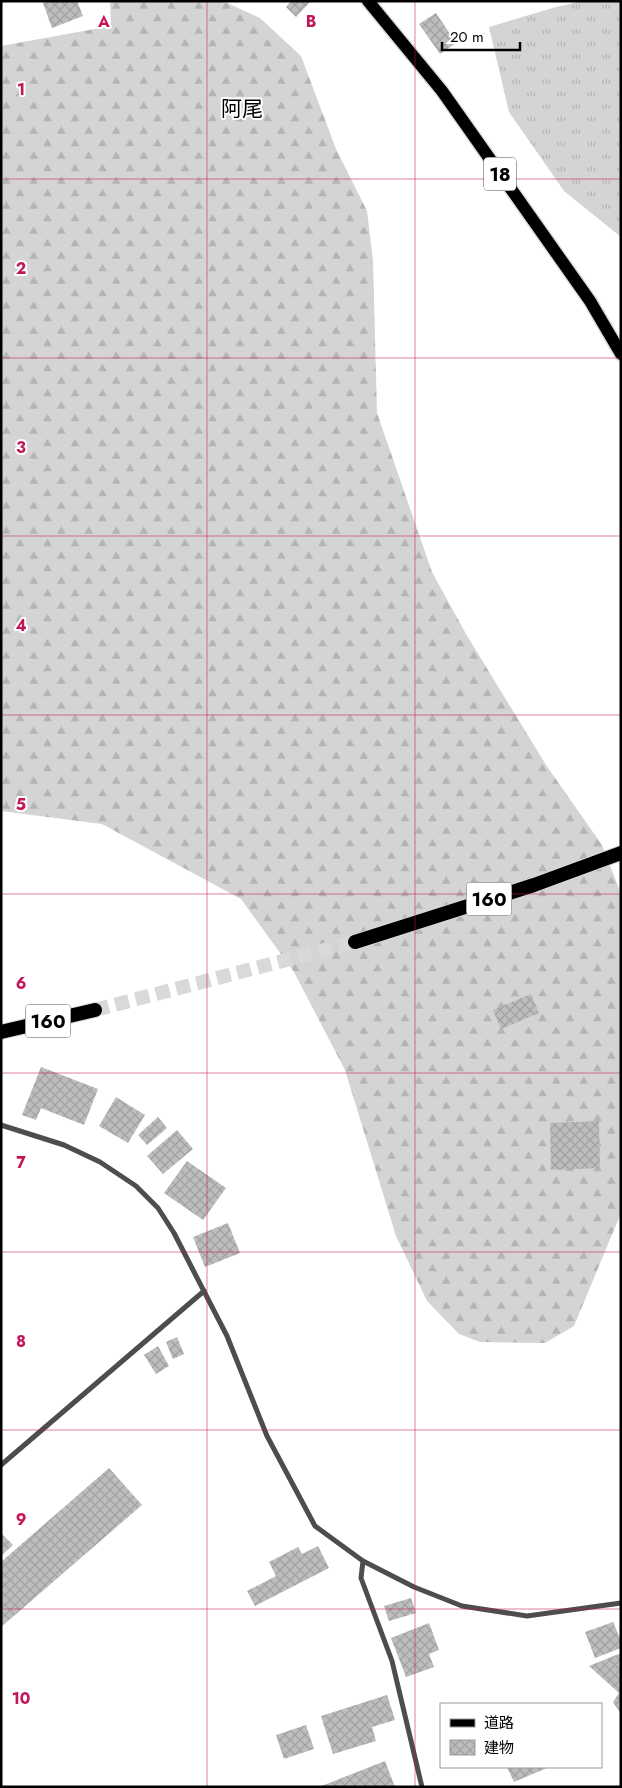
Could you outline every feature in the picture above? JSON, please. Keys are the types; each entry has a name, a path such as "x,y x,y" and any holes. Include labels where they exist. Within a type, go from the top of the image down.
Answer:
{"highway":[{"name":"160","path":"355,942 534,885 621,853"},
{"name":"160","path":"1,1032 95,1010"}],"main road":[{"name":"18","path":"368,1 442,91 590,302 621,354"}],"street":[{"path":"1,1125 64,1145 100,1162 136,1186 158,1208 227,1336 267,1436 315,1526 363,1561 414,1587 462,1606 527,1616 621,1603"},
{"path":"1,1465 204,1292"},
{"path":"363,1561 361,1578 392,1661 422,1787"}],"green space":[{"path":"110,1 223,1 260,18 301,56 336,149 367,211 373,261 377,413 432,572 466,634 546,765 602,845 621,894 621,1213 574,1326 545,1343 480,1342 459,1334 427,1301 396,1236 345,1070 294,972 241,899 102,824 1,811 1,46 111,26"},
{"path":"583,1 621,1 621,237 564,191 509,112 489,27"}],"building":[{"path":"48,1 77,1 83,16 52,28 43,3"},
{"path":"291,1 311,1 296,17 286,7"},
{"path":"436,13 456,43 440,54 419,24"},
{"path":"531,994 539,1013 501,1029 493,1010"},
{"path":"41,1067 98,1089 84,1125 41,1108 36,1120 22,1115"},
{"path":"116,1097 145,1115 128,1143 99,1126"},
{"path":"158,1117 167,1128 147,1145 138,1135"},
{"path":"599,1121 600,1168 551,1170 550,1123"},
{"path":"177,1130 193,1149 163,1174 147,1156"},
{"path":"187,1161 226,1188 203,1220 164,1193"},
{"path":"228,1223 240,1253 205,1267 193,1237"},
{"path":"177,1337 184,1354 173,1359 166,1342"},
{"path":"158,1346 169,1366 156,1374 144,1355"},
{"path":"109,1468 142,1505 1,1627 1,1562"},
{"path":"1,1533 13,1545 1,1556"},
{"path":"318,1546 329,1568 255,1606 247,1591 276,1576 269,1562 298,1547 302,1554"},
{"path":"411,1598 416,1613 389,1621 384,1606"},
{"path":"613,1622 621,1641 621,1648 595,1658 585,1632"},
{"path":"429,1623 439,1650 429,1654 434,1667 406,1677 391,1638"},
{"path":"621,1653 621,1714 613,1702 619,1693 589,1666"},
{"path":"387,1695 395,1720 372,1727 376,1741 333,1754 321,1716"},
{"path":"306,1725 314,1749 284,1759 276,1735"},
{"path":"385,1761 395,1787 319,1787"},
{"path":"507,1768 547,1768 514,1782"}],"tunnel":[{"path":"95,1010 355,942"}],"district":[{"name":"阿尾","path":"242,109"}]}
